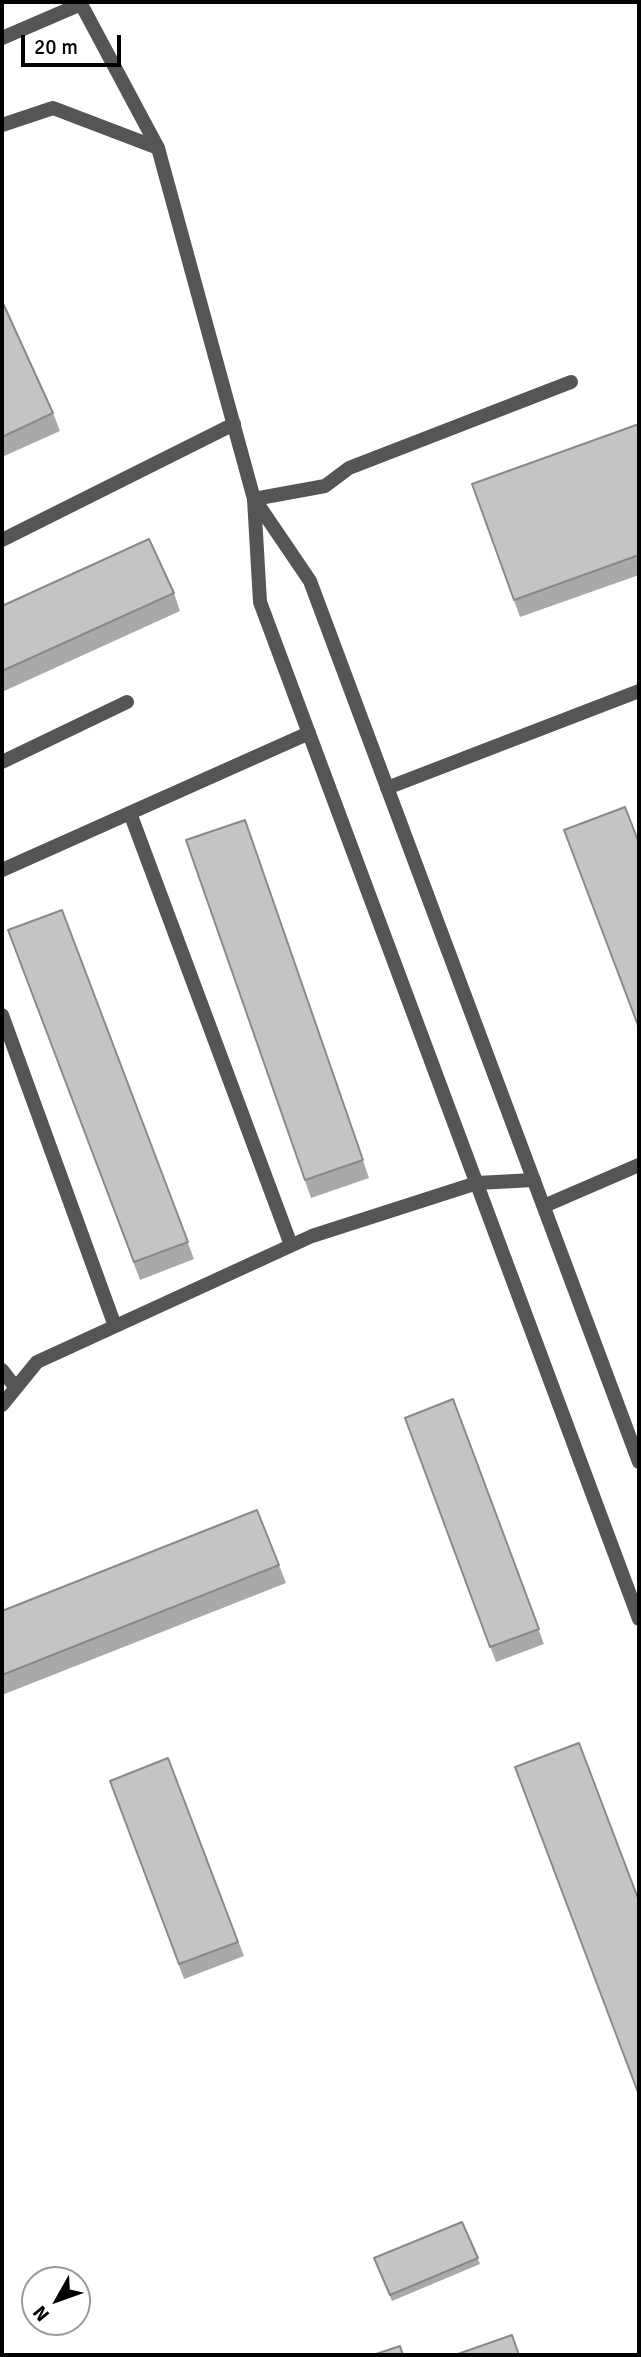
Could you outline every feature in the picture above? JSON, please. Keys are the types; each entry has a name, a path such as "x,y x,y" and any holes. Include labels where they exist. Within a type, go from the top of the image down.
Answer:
{"street":[{"path":"2,38 85,3 158,148 254,499 260,602 639,1619"},
{"path":"2,125 53,108 158,148"},
{"path":"254,499 325,486 349,468 571,382"},
{"path":"2,540 234,424"},
{"path":"254,499 310,581 639,1462"},
{"path":"387,788 639,691"},
{"path":"2,762 127,702"},
{"path":"2,870 309,733"},
{"path":"130,813 291,1245"},
{"path":"2,1015 115,1326"},
{"path":"544,1206 639,1165"},
{"path":"2,1405 37,1362 291,1245 477,1183 534,1180"},
{"path":"2,1370 16,1388"}],"building":[{"path":"2,301 53,413 2,437"},
{"path":"639,424 639,555 514,600 472,484"},
{"path":"149,539 174,593 2,671 2,606"},
{"path":"625,807 639,843 639,1028 564,830"},
{"path":"245,820 363,1160 305,1180 186,840"},
{"path":"62,910 188,1242 134,1262 8,930"},
{"path":"453,1399 539,1629 490,1647 405,1418"},
{"path":"257,1510 279,1565 2,1675 2,1611"},
{"path":"579,1743 639,1901 639,2095 515,1767"},
{"path":"168,1758 238,1942 179,1964 110,1781"},
{"path":"462,2222 478,2258 390,2295 374,2258"},
{"path":"512,2335 519,2355 455,2355"},
{"path":"400,2346 403,2355 373,2355"}]}
